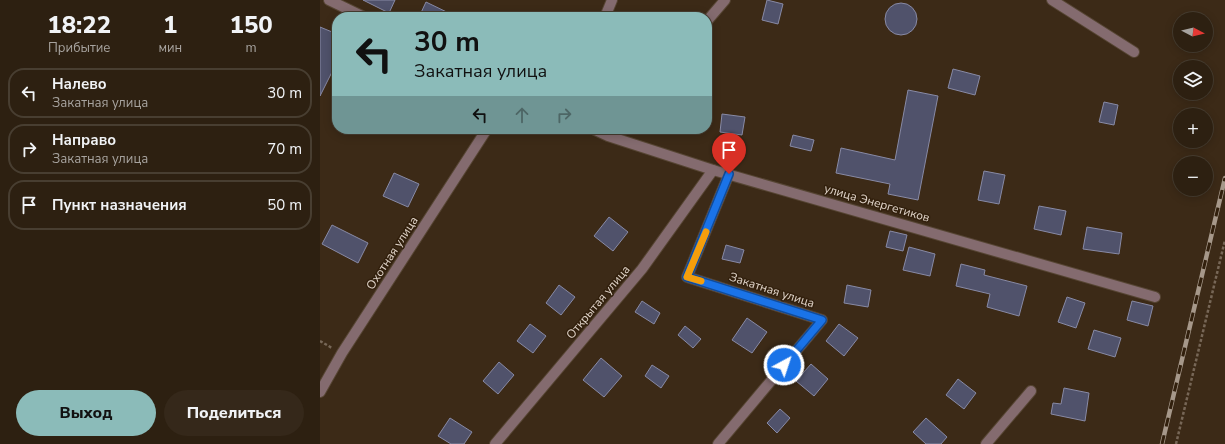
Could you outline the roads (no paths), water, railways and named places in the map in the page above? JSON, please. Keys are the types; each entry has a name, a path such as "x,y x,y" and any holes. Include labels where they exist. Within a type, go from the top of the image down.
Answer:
{"street":[{"path":"329,0 354,12"},
{"path":"608,12 612,0"},
{"path":"712,15 725,0"},
{"path":"1052,0 1134,52"},
{"name":"Охотная улица","path":"320,392 342,353 484,134"},
{"name":"улица Энергетиков","path":"614,134 713,170 1155,297"},
{"name":"Открытая улица","path":"495,444 642,269 713,170"},
{"name":"Закатная улица","path":"718,444 822,320 687,277 729,174"},
{"path":"986,444 1031,391"}],"railway":[{"path":"1162,444 1225,178"}]}
